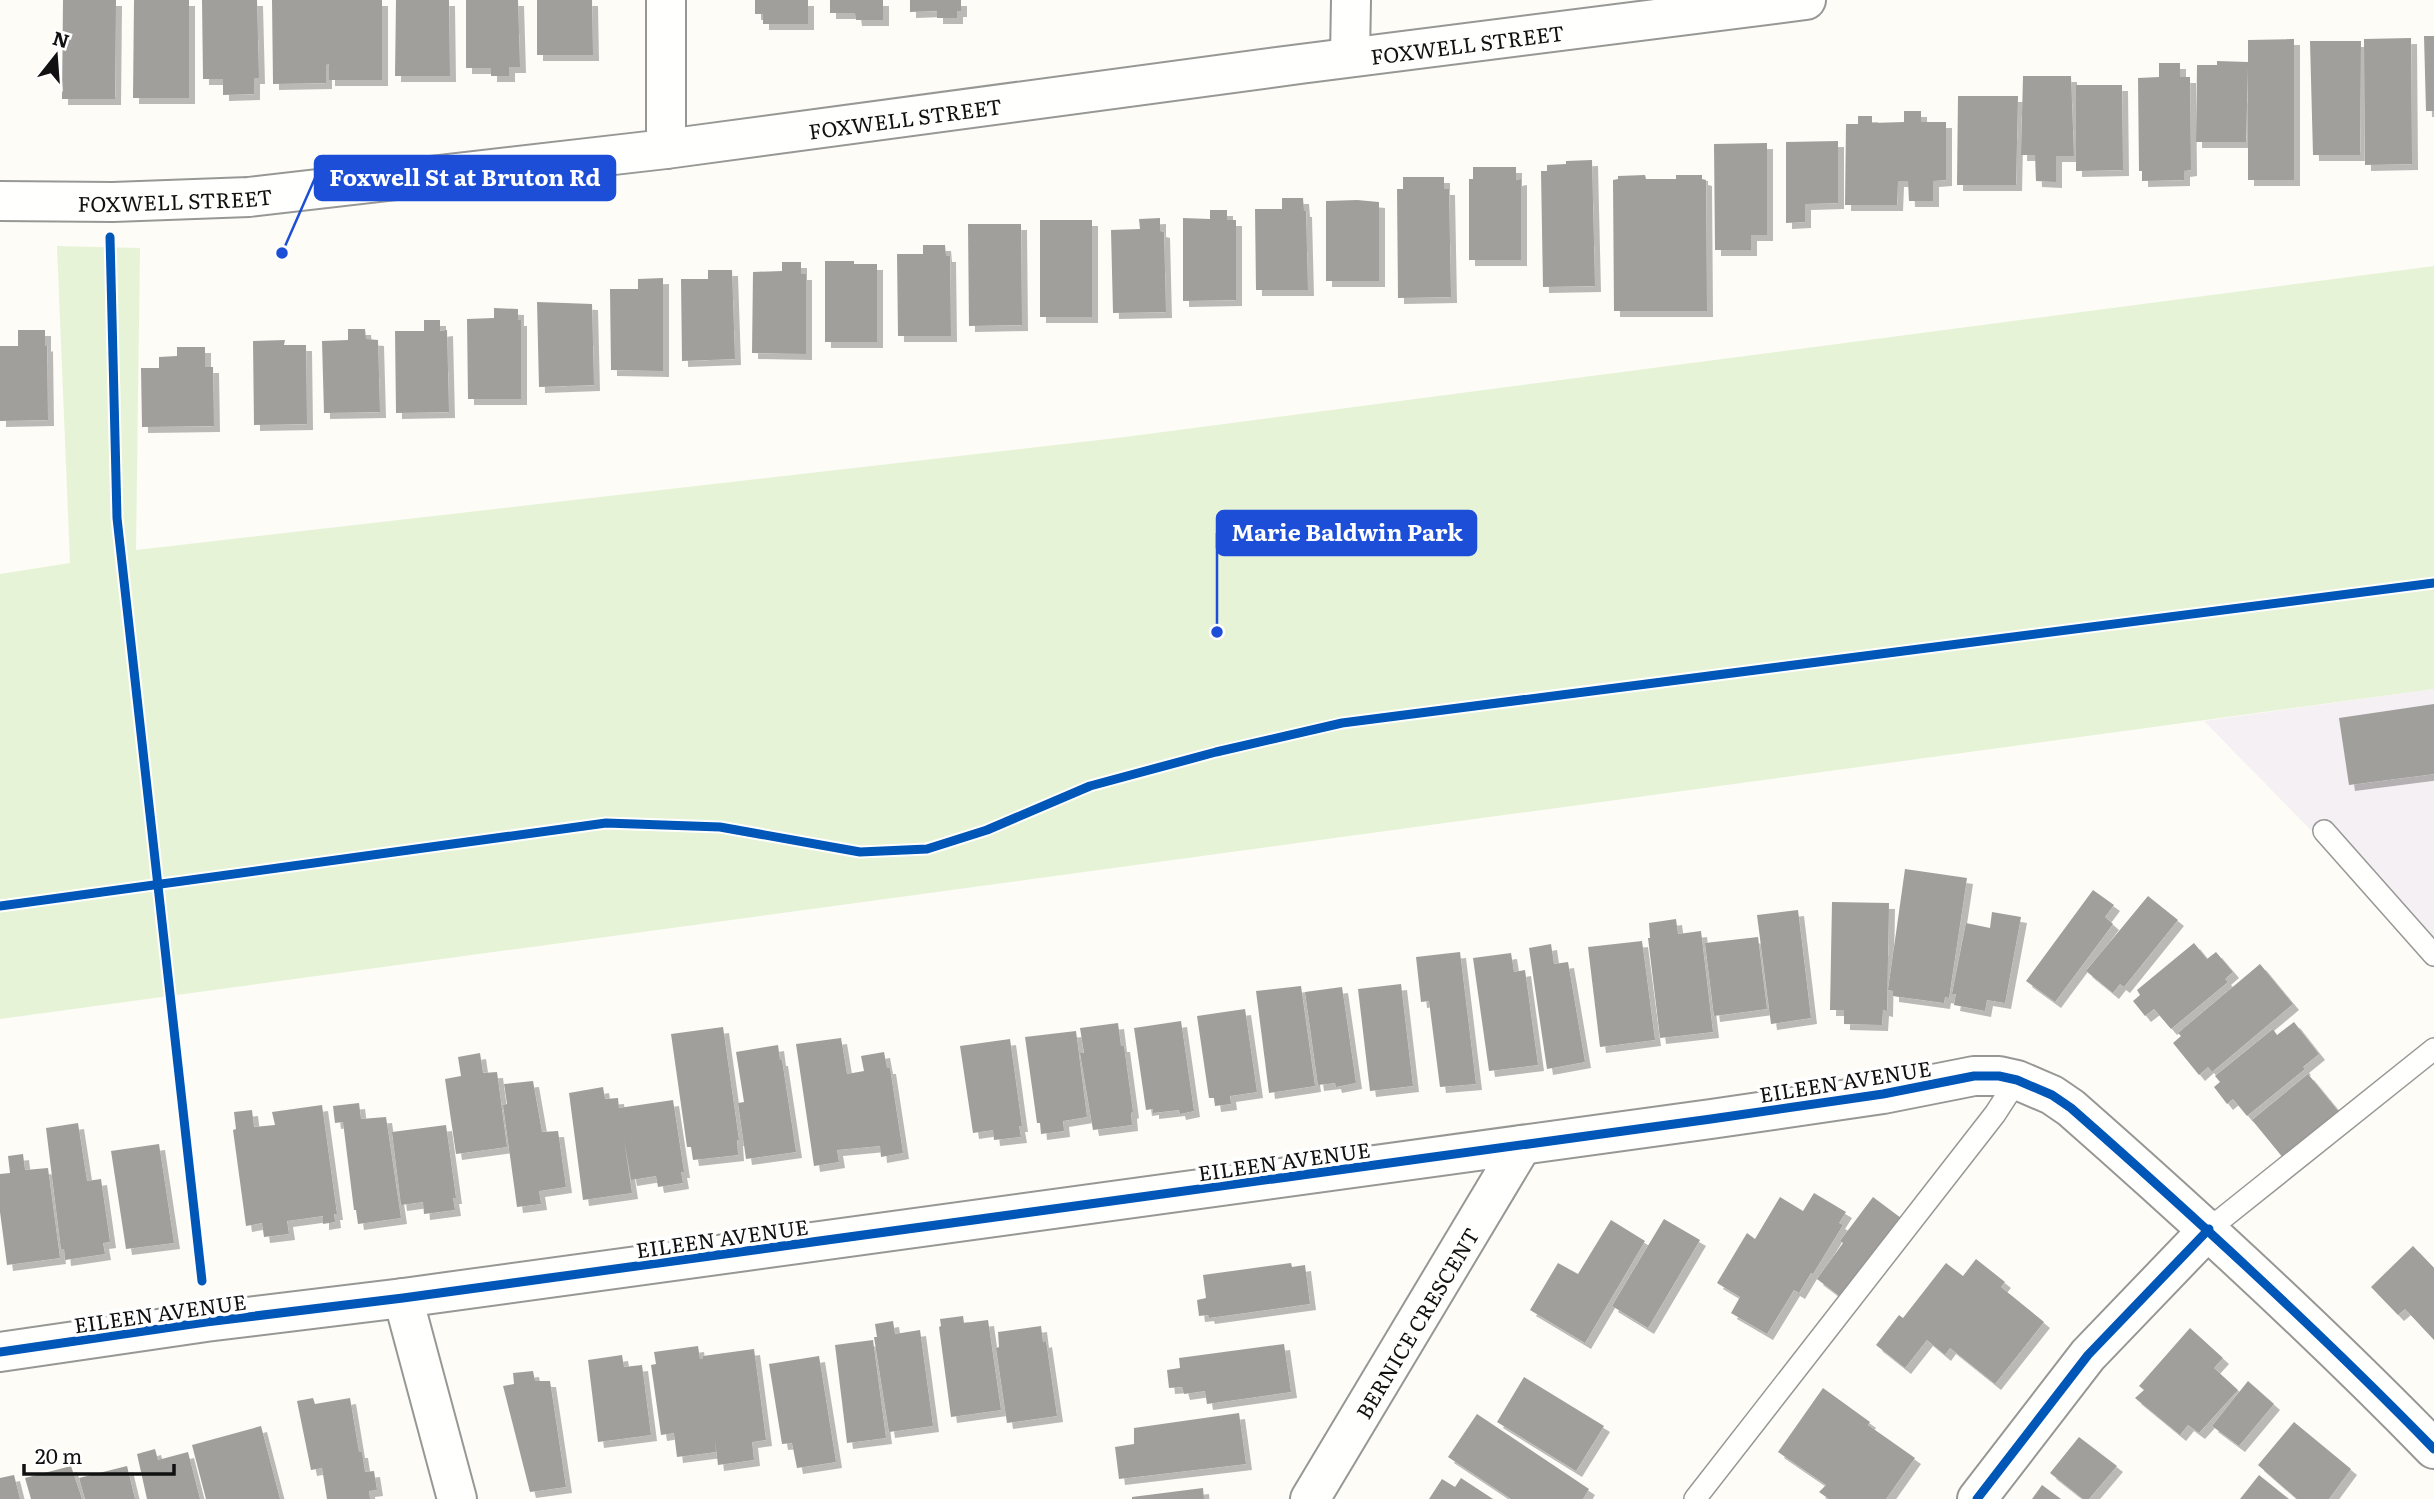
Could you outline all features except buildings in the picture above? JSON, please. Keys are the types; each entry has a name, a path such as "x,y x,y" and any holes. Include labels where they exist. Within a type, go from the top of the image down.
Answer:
{"street":[{"path":"666,0 666,149"},
{"path":"1350,57 1351,0"},
{"name":"FOXWELL STREET","path":"0,201 113,202 249,197 666,149 1350,57 1806,0"},
{"name":"EILEEN AVENUE","path":"0,1352 1522,1145 1883,1094 1974,1076 1999,1076 2017,1080 2052,1095 2071,1108 2209,1229 2340,1353 2434,1449"},
{"name":"BERNICE CRESCENT","path":"1310,1499 1522,1145"},
{"path":"1977,1499 2088,1354 2209,1229"},
{"path":"403,1298 457,1499"}],"lane":[{"path":"2323,831 2434,955"},
{"path":"2209,1229 2434,1049"},
{"path":"1695,1499 1995,1114 2017,1080"}],"shaded area":[{"path":"2434,689 2434,956 2204,721"}],"green space":[{"path":"57,246 140,248 136,550 1117,438 2434,266 2434,689 0,1019 0,574 70,563"}],"cycle path":[{"path":"110,237 117,518 202,1281"},
{"path":"0,906 606,823 720,827 860,852 927,849 987,830 1090,786 1216,752 1342,723 2434,583"},
{"path":"0,1352 1711,1119 1883,1094 1974,1076 1999,1076 2017,1080 2052,1095 2071,1108 2256,1275 2434,1449"},
{"path":"1977,1499 2088,1355 2209,1229"}],"place":[{"name":"Foxwell St at Bruton Rd","path":"282,253"},
{"name":"Marie Baldwin Park","path":"1217,632"}]}
